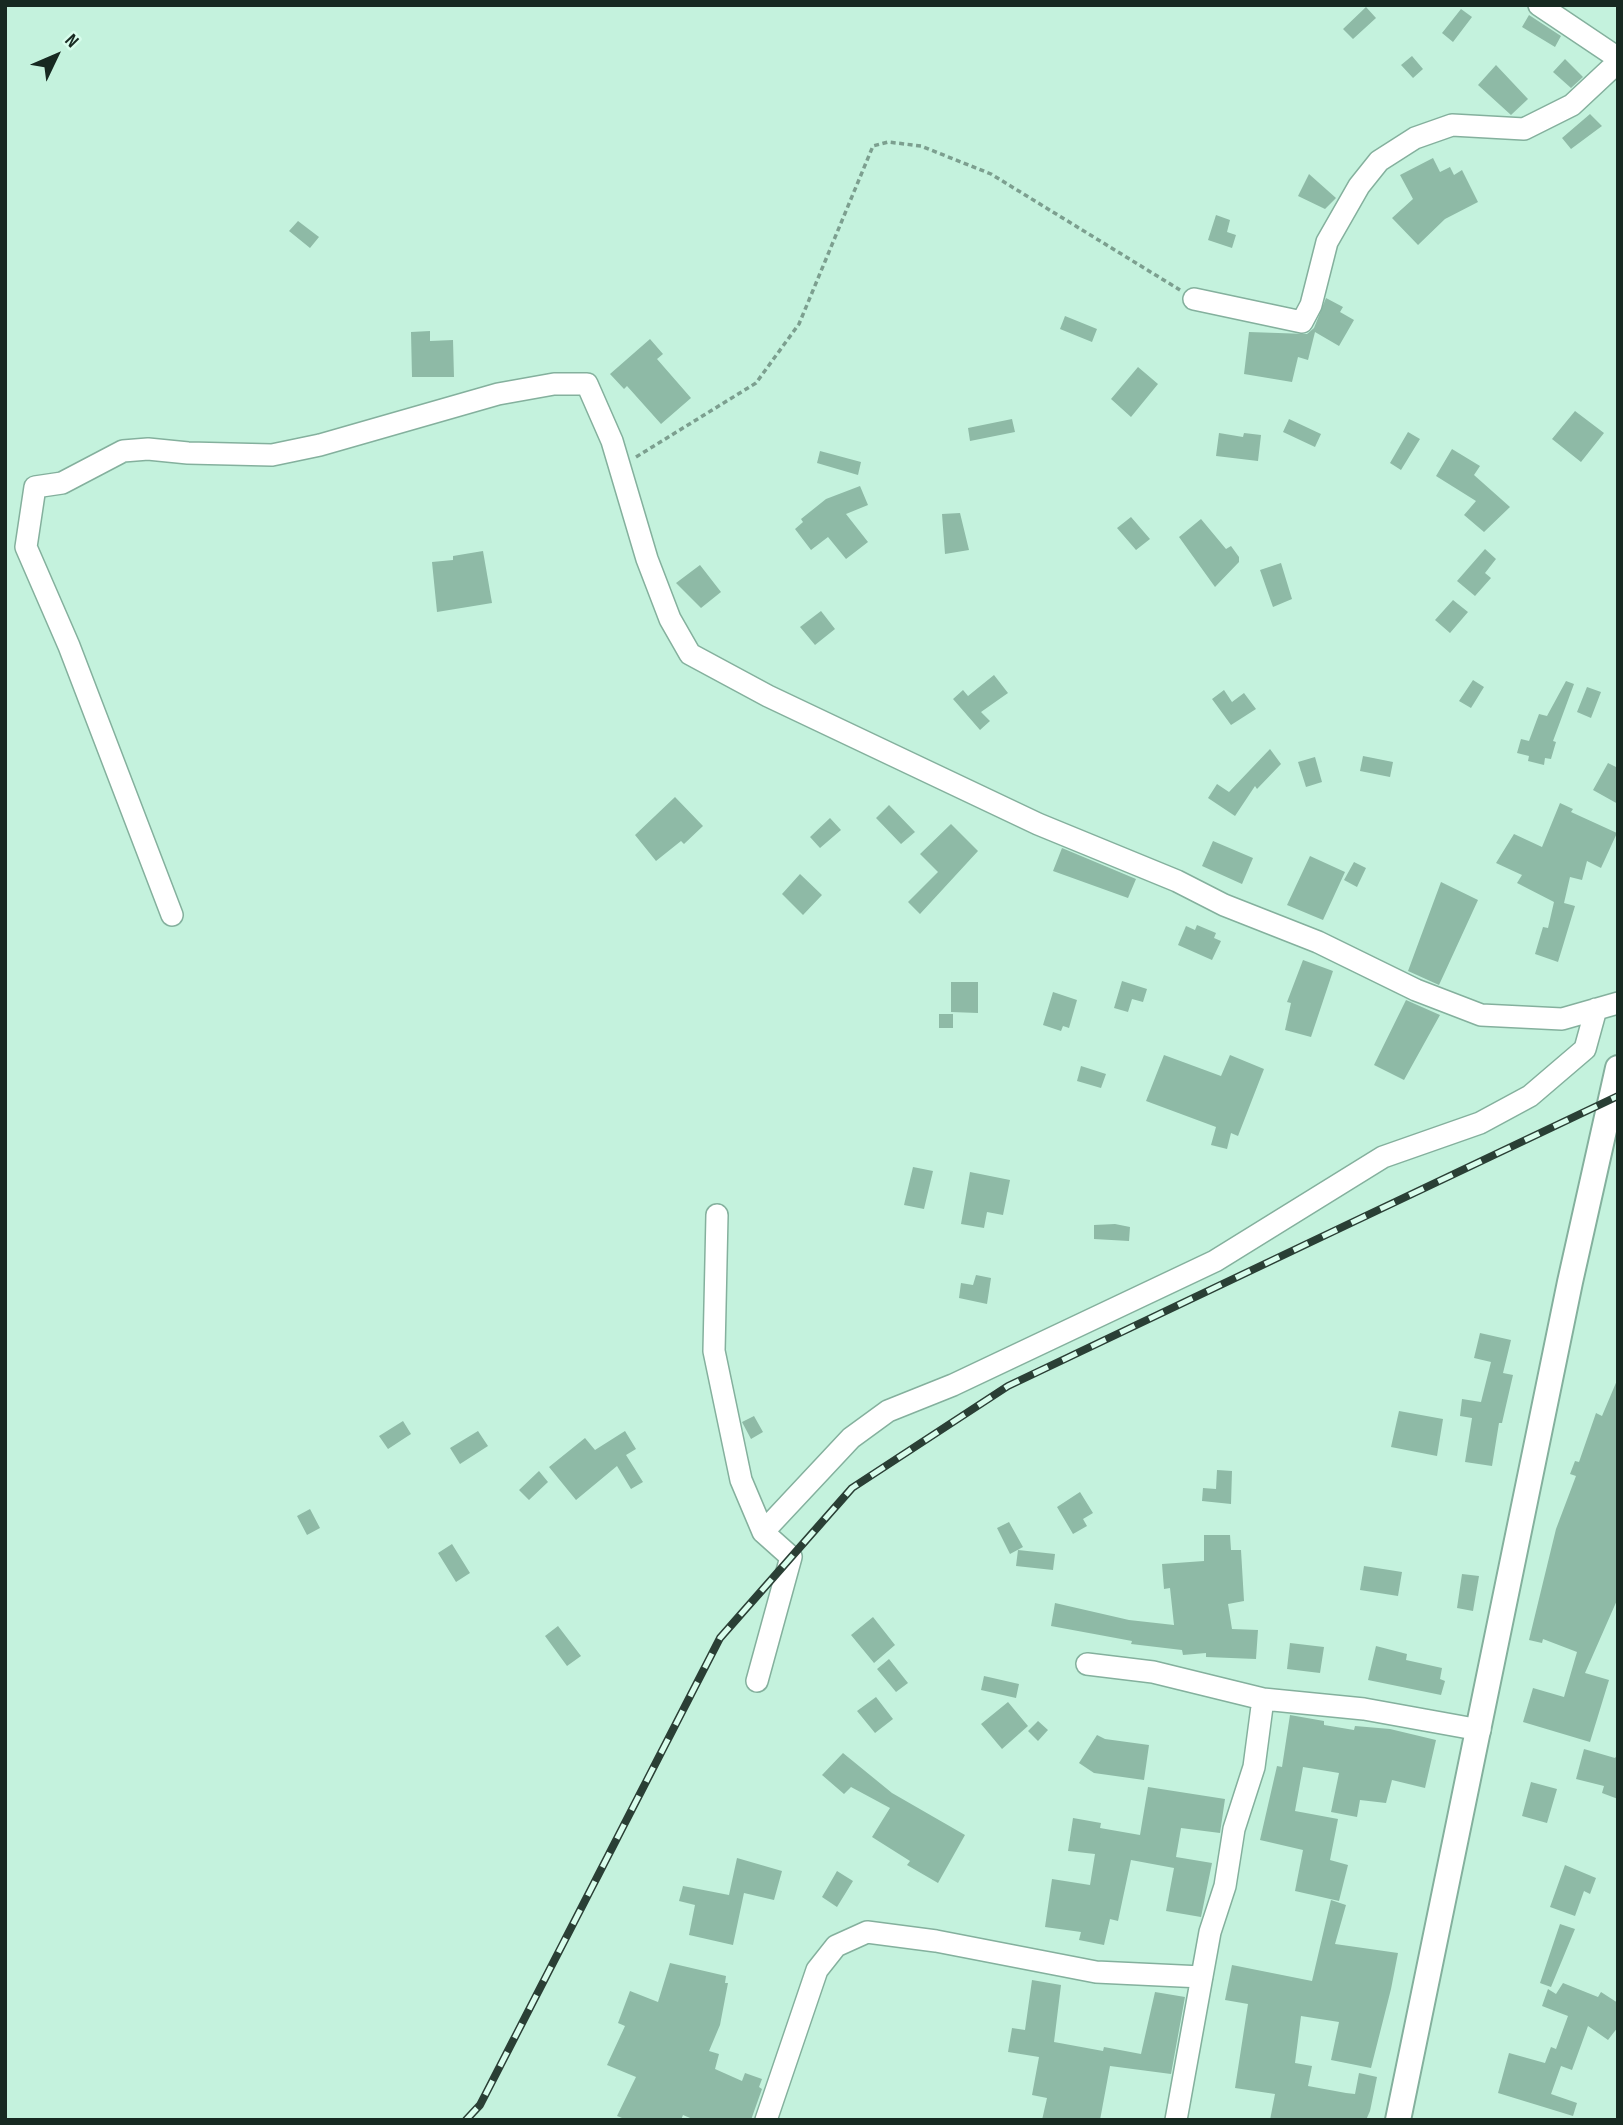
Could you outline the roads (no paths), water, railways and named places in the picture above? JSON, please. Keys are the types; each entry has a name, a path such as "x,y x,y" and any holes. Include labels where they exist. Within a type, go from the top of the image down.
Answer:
{"street":[{"path":"1194,299 1301,322 1311,305 1327,242 1359,186 1379,161 1415,138 1452,125 1524,129 1572,105 1618,60 1539,5"},
{"path":"173,915 113,757 26,547 35,486 62,483 123,451 148,449 272,455 320,445 498,394 554,384 587,384 612,441 670,620 690,654 768,696 1038,824 1177,881 1224,905 1318,942 1480,1015 1562,1019 1618,1003"},
{"path":"763,1532 851,1438 888,1411 953,1385 1215,1261 1383,1157 1480,1123 1530,1096 1585,1049 1596,1009"},
{"path":"1398,2120 1570,1282 1618,1068"},
{"path":"717,1215 714,1351 741,1480 763,1532 792,1557 757,1681"},
{"path":"1087,1664 1153,1672 1263,1699 1364,1709 1480,1730"},
{"path":"1175,2120 1210,1932 1225,1886 1234,1829 1254,1767 1263,1699"},
{"path":"766,2120 817,1970 836,1946 867,1932 936,1941 1096,1972 1202,1977"}],"railway":[{"path":"466,2120 480,2105 720,1638 852,1488 1008,1386 1618,1096"}]}
